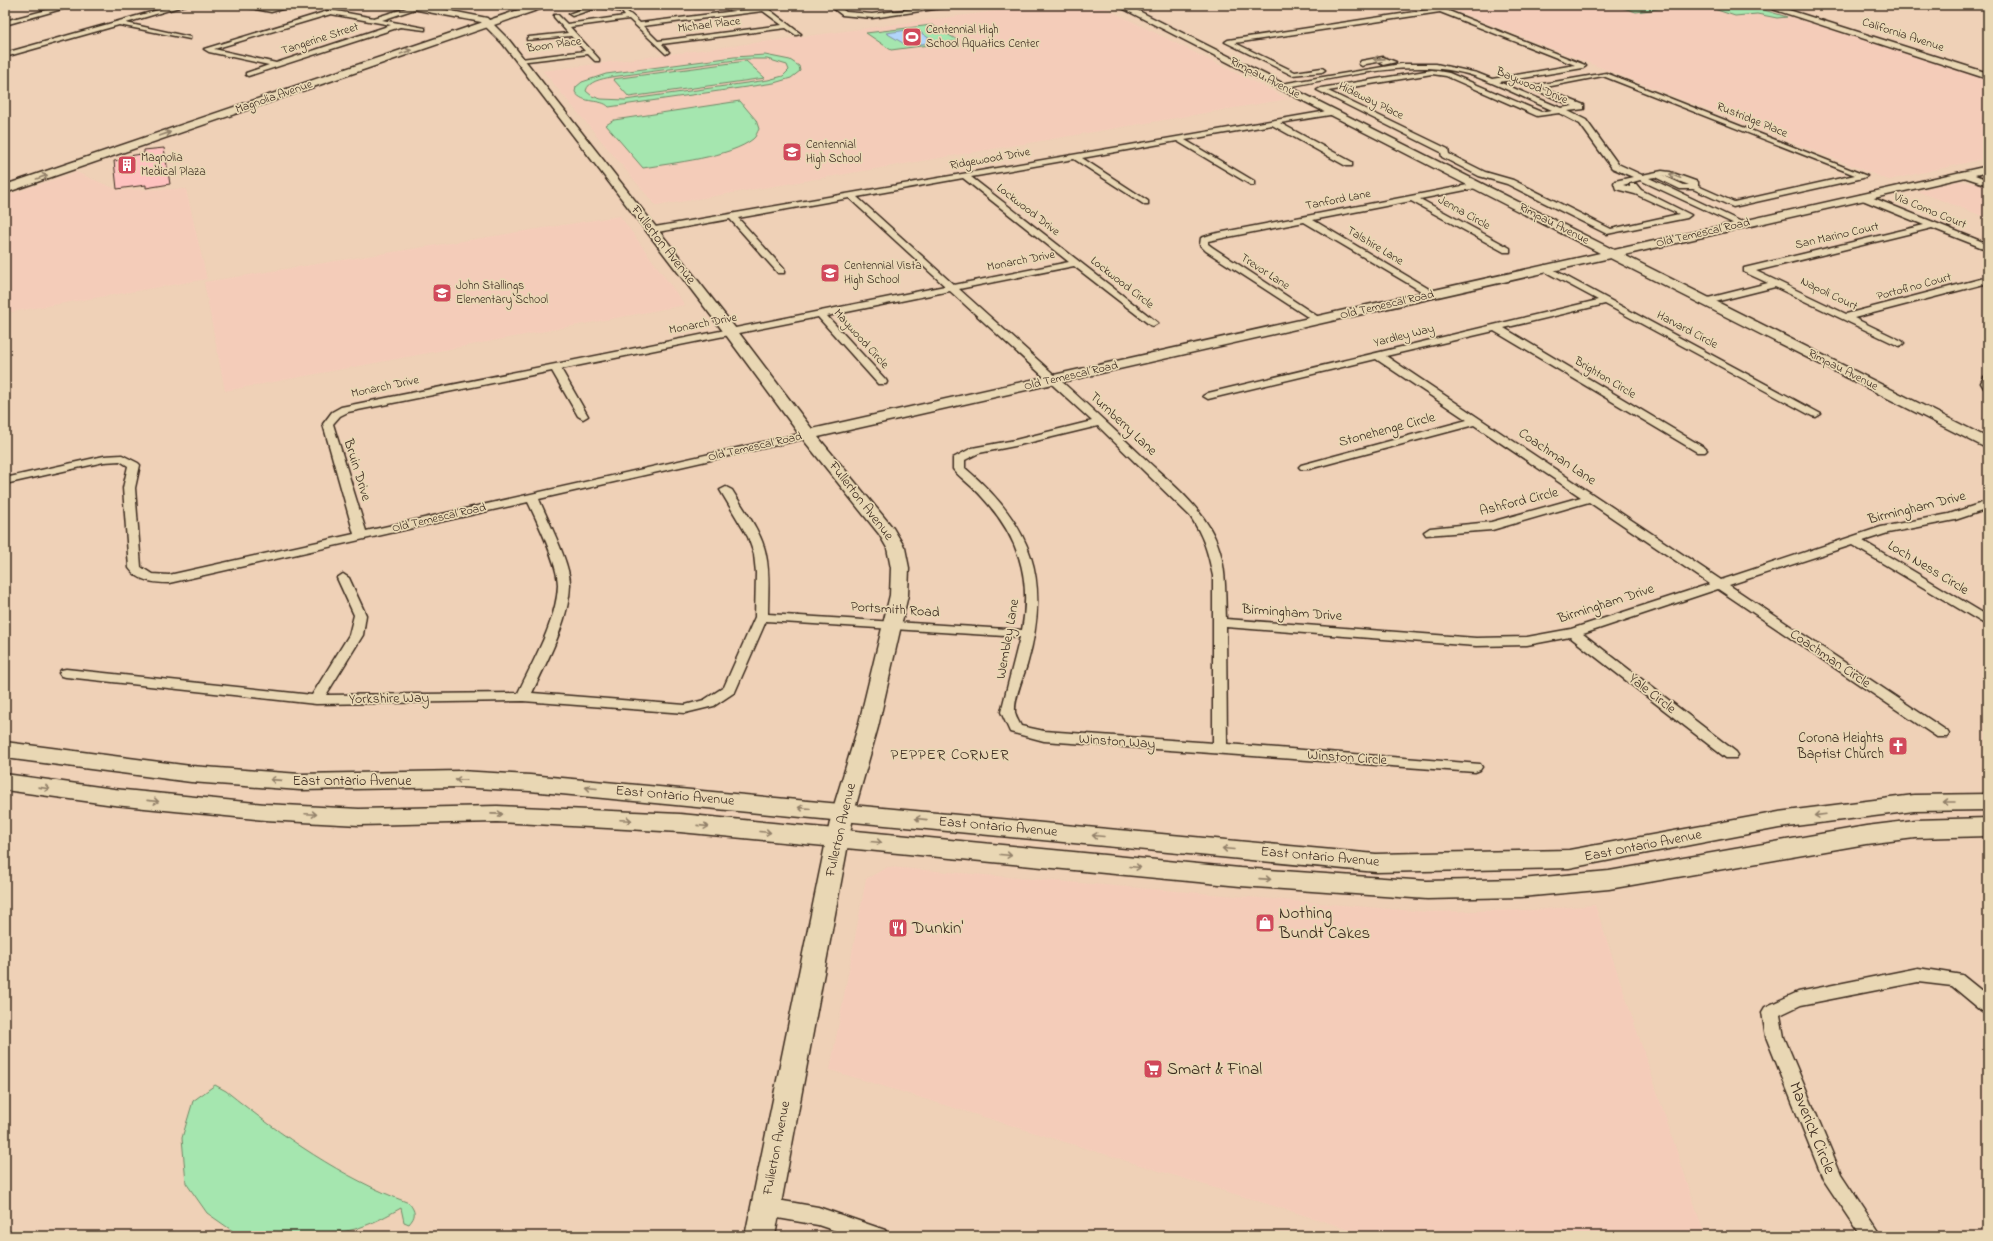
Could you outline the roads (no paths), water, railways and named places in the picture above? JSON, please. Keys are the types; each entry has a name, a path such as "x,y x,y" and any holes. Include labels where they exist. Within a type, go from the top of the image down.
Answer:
{"main road":[{"name":"Fullerton Avenue","path":"407,5 478,18 488,24 521,61 731,332 808,435 887,532 896,548 900,568 899,595 894,626 843,812 760,1236"},
{"name":"Magnolia Avenue","path":"5,178 516,5"},
{"name":"Magnolia Avenue","path":"5,189 542,5"},
{"name":"Rimpau Avenue","path":"1120,5 1988,444"},
{"name":"California Avenue","path":"1764,5 1988,76"},
{"path":"353,61 370,64"},
{"path":"61,159 79,164"},
{"name":"Old Temescal Road","path":"808,435 1988,169"},
{"name":"East Ontario Avenue","path":"5,750 192,774 300,782 460,779 530,783 1376,863 1569,859 1779,820 1914,803 1988,802"},
{"name":"East Ontario Avenue","path":"5,782 114,797 266,812 359,817 497,814 680,823 1232,876 1427,890 1520,888 1609,880 1866,835 1915,830 1988,827"},
{"path":"1359,886 1363,875 1366,873 1405,870 1493,870 1546,866 1569,859"}],"street":[{"path":"5,23 73,5"},
{"path":"5,55 183,5"},
{"path":"239,5 271,10 294,5"},
{"path":"572,14 599,5 624,11 666,52"},
{"path":"734,5 743,12"},
{"path":"759,5 798,34"},
{"path":"832,5 844,14 872,16 959,5"},
{"path":"375,20 416,7"},
{"path":"638,25 765,9"},
{"path":"1326,69 1294,74 1228,42 1441,10 1583,66 1492,81"},
{"path":"275,65 207,50 332,12 423,29"},
{"path":"556,16 597,60"},
{"path":"565,26 631,17"},
{"path":"121,23 188,38"},
{"name":"Tangerine Street","path":"248,74 398,24"},
{"name":"Michael Place","path":"657,43 788,26"},
{"path":"529,39 573,34"},
{"path":"5,51 13,53"},
{"name":"Boon Place","path":"521,61 590,52"},
{"path":"1359,64 1393,62 1402,66"},
{"name":"Baywood Drive","path":"1280,86 1402,66 1419,65 1446,67 1467,71 1561,111 1583,122 1615,166 1742,224"},
{"name":"Hideway Place","path":"1561,111 1540,114 1447,74 1436,72 1420,73 1321,90 1440,148 1445,151 1445,155 1482,174 1510,182 1610,232"},
{"name":"Rustridge Place","path":"1561,111 1582,107 1533,87 1604,74 1863,176 1733,205 1694,187 1673,184 1654,175 1625,181 1618,183 1619,186 1638,192 1688,215 1610,232"},
{"name":"Ridgewood Drive","path":"652,230 1333,112"},
{"path":"1274,123 1350,164"},
{"path":"1178,139 1251,183"},
{"path":"1076,157 1145,203"},
{"path":"1964,174 1988,182"},
{"name":"Lockwood Drive","path":"965,176 1076,263"},
{"name":"Tanford Lane","path":"1204,240 1478,185"},
{"name":"Turnberry Lane","path":"851,196 1100,422 1178,497 1194,514 1207,533 1214,551 1220,576 1220,749"},
{"name":"Via Como Court","path":"1863,197 1988,247"},
{"name":"Jenna Circle","path":"1410,198 1507,250"},
{"path":"732,216 781,271"},
{"name":"Talshire Lane","path":"1306,219 1431,294"},
{"name":"San Marino Court","path":"1747,270 1933,225"},
{"name":"Trevor Lane","path":"1204,240 1204,245 1209,250 1317,320"},
{"name":"Monarch Drive","path":"336,414 356,406 1076,263"},
{"name":"Lockwood Circle","path":"1076,263 1153,323"},
{"name":"Harvard Circle","path":"1545,268 1816,414"},
{"name":"Napoli Court","path":"1747,270 1899,343"},
{"name":"Portofino Court","path":"1845,317 1988,280"},
{"path":"1707,301 1776,284"},
{"name":"Yardley Way","path":"1208,396 1606,301"},
{"name":"Maywood Circle","path":"820,314 882,382"},
{"name":"Brighton Circle","path":"1496,328 1701,450"},
{"name":"Coachman Lane","path":"1379,356 1718,584"},
{"path":"555,367 582,416"},
{"name":"Bruin Drive","path":"336,414 328,424 362,536"},
{"name":"Stonehenge Circle","path":"1305,467 1477,421"},
{"name":"Wembley Lane","path":"1015,729 1008,712 1027,634 1032,590 1027,565 1018,540 1006,518 974,480 959,469 959,458 976,450 1015,443 1100,422"},
{"name":"Old Temescal Road","path":"5,481 104,459 122,458 134,464 129,488 135,568 141,575 153,579 169,579 808,435"},
{"path":"726,490 754,536 760,554 762,573 761,616"},
{"path":"523,697 556,626 564,584 556,553 532,497"},
{"name":"Ashford Circle","path":"1430,532 1492,526 1591,498"},
{"name":"Birmingham Drive","path":"1221,623 1476,642 1527,641 1573,633 1885,530 1952,517 1987,506"},
{"name":"Loch Ness Circle","path":"1852,540 1988,622"},
{"path":"316,700 356,635 360,615 343,578"},
{"name":"Coachman Circle","path":"1718,584 1942,734"},
{"name":"Portsmith Road","path":"761,616 1027,634"},
{"name":"Yorkshire Way","path":"66,673 316,700 523,697 685,709 700,707 713,702 723,696 730,689 761,616"},
{"name":"Yale Circle","path":"1573,633 1731,756"},
{"name":"Winston Way","path":"1015,729 1044,736 1220,749"},
{"name":"Winston Circle","path":"1220,749 1475,767"},
{"name":"Maverick Circle","path":"1872,1236 1832,1179 1775,1037 1771,1012 1798,999 1918,975 1956,980 1988,1006"},
{"path":"766,1207 818,1216 878,1236"}],"water":[{"path":"915,29 935,42 908,46 886,33"}],"place":[{"name":"Centennial High School Aquatics Center","path":"912,37"},
{"name":"Centennial High School","path":"792,152"},
{"name":"Magnolia Medical Plaza","path":"127,165"},
{"name":"Centennial Vista High School","path":"830,273"},
{"name":"John Stallings Elementary School","path":"442,293"},
{"name":"Corona Heights Baptist Church","path":"1898,746"},
{"name":"Nothing Bundt Cakes","path":"1265,923"},
{"name":"Dunkin'","path":"898,928"},
{"name":"Smart & Final","path":"1153,1069"}],"district":[{"name":"PEPPER CORNER","path":"950,755"}]}
